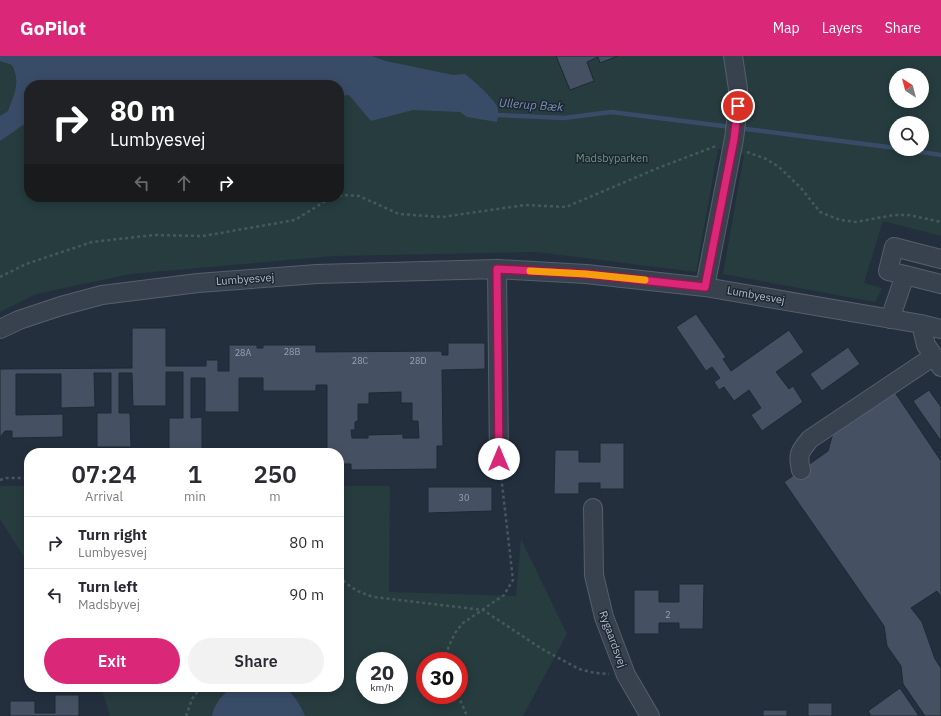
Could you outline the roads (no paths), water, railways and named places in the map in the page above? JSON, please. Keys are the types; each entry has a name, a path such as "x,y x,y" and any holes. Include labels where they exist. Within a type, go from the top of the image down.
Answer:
{"street":[{"path":"705,287 733,143 738,106 738,89 733,56"},
{"path":"941,259 894,247 888,271 941,284"},
{"path":"497,269 499,459"},
{"name":"Lumbyesvej","path":"0,329 19,320 61,306 102,295 198,283 317,274 497,269 586,274 705,287 921,324 941,329"},
{"path":"890,319 905,274"},
{"path":"801,470 799,459 801,450 810,439 937,361 926,345 921,324"},
{"name":"Rygaardsvej","path":"593,508 594,575 604,617 626,675 650,716"}],"water":[{"path":"0,56 372,56 386,61 453,75 465,74 495,102 498,108 498,118 497,122 467,117 460,112 413,110 371,121 349,95 344,96 344,80 24,80 24,124 0,141 0,116 8,111 16,88 16,77 12,65 0,61"},
{"path":"226,692 289,692 301,707 305,716 212,716 220,699"}],"waterway":[{"name":"Ullerup Bæk","path":"494,113 498,115 564,118 611,112 731,127"},
{"name":"Ullerup Bæk","path":"738,128 889,147"},
{"name":"Ullerup Bæk","path":"929,153 941,155"}],"park label":[{"name":"Madsbyparken","path":"612,158"}]}
